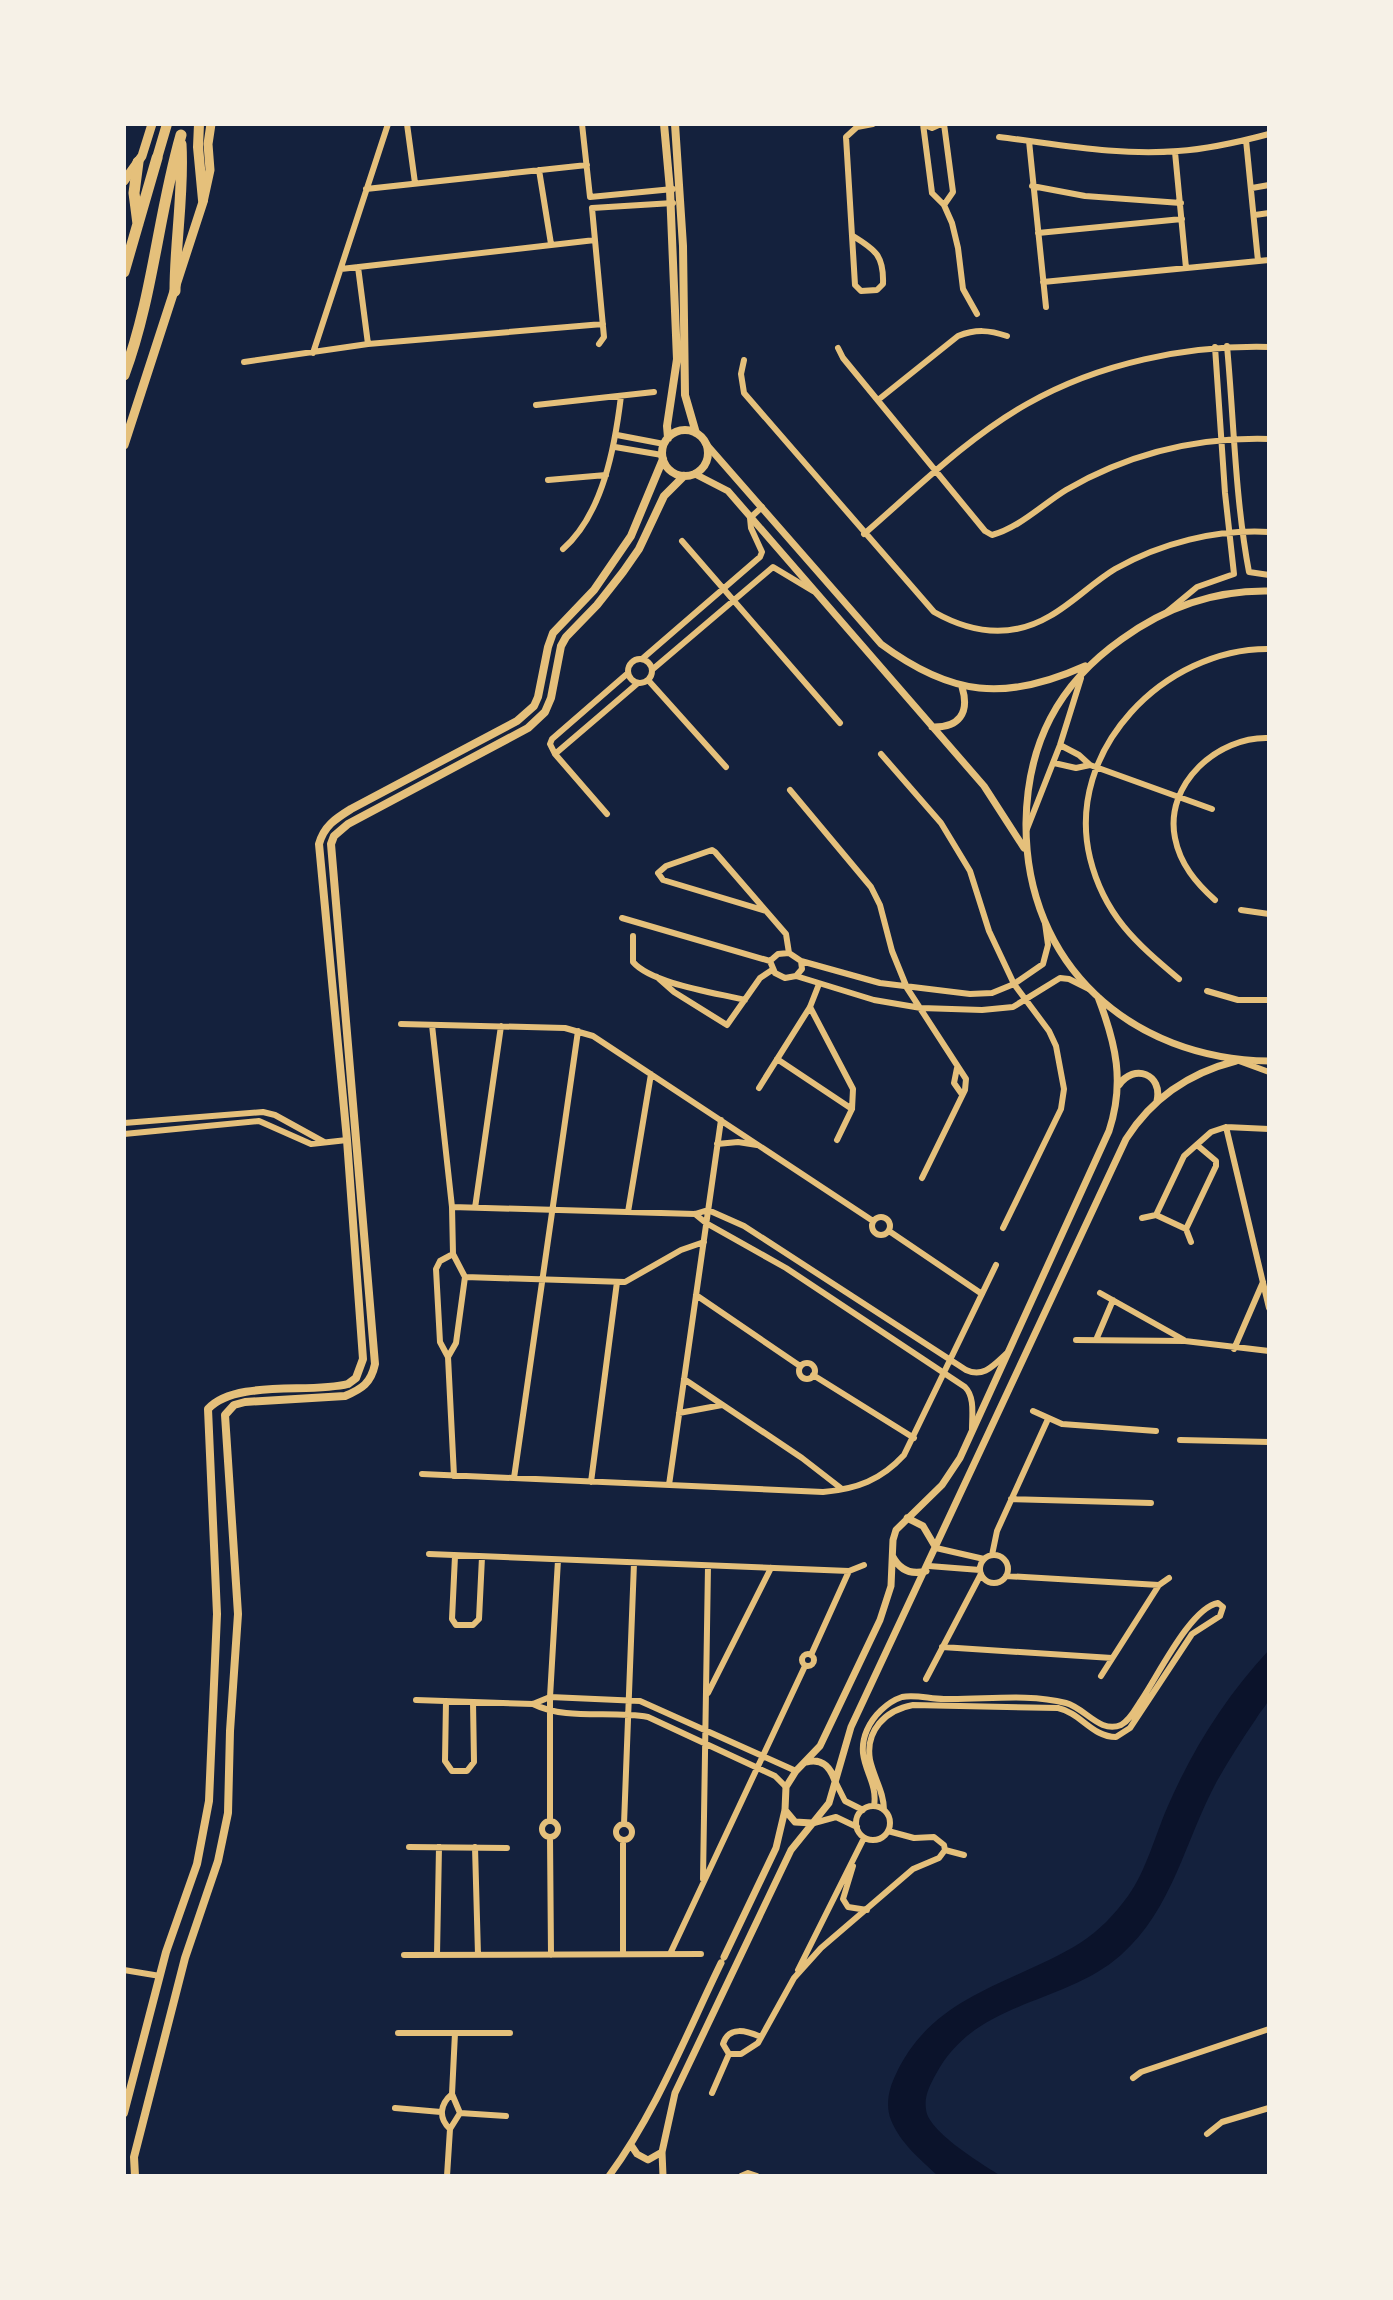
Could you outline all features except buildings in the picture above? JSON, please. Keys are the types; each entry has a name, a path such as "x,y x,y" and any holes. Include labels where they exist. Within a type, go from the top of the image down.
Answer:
{"highway":[{"path":"124,272 167,124"},
{"path":"199,124 203,200"},
{"path":"175,291 177,227 183,191 182,130"},
{"path":"124,375 150,291 168,182 182,130"},
{"path":"129,180 157,158"},
{"path":"124,188 138,162"},
{"path":"129,180 139,228"}],"main road":[{"path":"138,162 152,124"},
{"path":"124,445 203,200 210,170 208,144 211,124"},
{"path":"663,457 671,471 684,476 695,474 708,458 706,444 696,433 685,395 664,124"},
{"path":"124,2113 160,1976 197,1864 209,1801 217,1614 208,1415 211,1406 226,1397 245,1392 338,1387 356,1378 363,1359 347,1140 319,844 322,833 332,821 351,809 526,714 538,697 553,633 594,590 631,536 663,457 677,359 681,189 675,124"},
{"path":"666,441 681,431 696,433"},
{"path":"135,2176 134,2157 161,2062 185,1958 218,1861 228,1813 238,1614 225,1415 234,1405 245,1402 345,1396 367,1384 375,1364 331,854 334,836 348,824 538,720 551,698 561,646 566,637 623,572 639,549 664,496 684,476"},
{"path":"553,633 566,637"}],"street":[{"path":"313,353 388,124"},
{"path":"407,124 415,183"},
{"path":"582,124 590,197 681,189"},
{"path":"853,236 872,249 882,262 883,284 877,290 861,291 855,285 846,137 857,127 873,124"},
{"path":"922,124 932,128 942,124 953,192 944,205"},
{"path":"922,124 932,193 944,205 958,248 963,289 977,314"},
{"path":"999,137 1081,149 1175,152 1221,147 1269,134"},
{"path":"1246,140 1258,261"},
{"path":"1029,141 1046,307"},
{"path":"1175,152 1186,268"},
{"path":"366,189 587,165"},
{"path":"539,170 551,244"},
{"path":"1252,188 1269,185"},
{"path":"1032,186 1085,196 1181,203"},
{"path":"608,195 609,206"},
{"path":"599,344 604,337 592,208 681,202"},
{"path":"1255,215 1269,213"},
{"path":"1038,233 1182,219"},
{"path":"341,269 595,240"},
{"path":"1043,282 1269,260"},
{"path":"358,267 368,344"},
{"path":"244,362 368,344 603,324"},
{"path":"878,400 958,336 980,331 1007,336"},
{"path":"1227,346 1242,531 1249,572 1269,575"},
{"path":"1168,611 1197,587 1234,574 1215,347"},
{"path":"864,534 996,424 1049,393 1130,363 1215,347 1269,347"},
{"path":"838,348 935,472 992,535 1010,528 1049,501 1113,466 1140,455 1222,441 1269,439"},
{"path":"744,360 741,374 744,393 934,612 969,628 1005,632 1050,617 1113,571 1139,557 1203,537 1242,531 1269,532"},
{"path":"536,405 654,392"},
{"path":"563,549 589,514 606,475 615,447 621,396"},
{"path":"617,435 666,441"},
{"path":"706,444 881,644 904,661 931,676 962,687 1016,688 1059,678 1090,664"},
{"path":"615,447 663,457"},
{"path":"695,474 723,486 996,802 1026,851"},
{"path":"548,480 606,475"},
{"path":"739,505 751,494"},
{"path":"750,518 762,507"},
{"path":"607,814 555,754 550,744 552,739 628,673 632,662 642,659 762,555 750,518"},
{"path":"682,541 840,723"},
{"path":"555,754 638,683 648,680 653,669 773,567 815,592"},
{"path":"770,961 778,954 789,953 801,961 880,983 970,994 992,993 1038,969 1045,959 1048,940 1026,851 1026,800 1031,768 1051,715 1083,670 1129,634 1168,611 1222,594 1269,591"},
{"path":"1179,979 1137,944 1119,922 1097,877 1090,858 1086,828 1093,767 1134,709 1162,683 1194,663 1227,653 1269,649"},
{"path":"642,659 647,660 653,669"},
{"path":"1026,832 1054,763 1083,670"},
{"path":"628,673 638,683"},
{"path":"648,680 726,767"},
{"path":"932,727 945,728 961,717 966,706 962,687"},
{"path":"1215,900 1192,876 1178,849 1174,825 1178,797 1197,770 1219,751 1245,740 1269,738"},
{"path":"1060,745 1093,767 1212,809"},
{"path":"881,754 941,823 959,851 970,871 989,931 1014,984 1049,1031 1056,1046 1064,1089 1061,1109 1003,1228"},
{"path":"1054,763 1076,768 1093,767"},
{"path":"790,790 876,896 892,951 907,988 966,1079 945,1133 922,1178"},
{"path":"766,911 663,880 658,873 666,866 712,850 766,911 786,934 789,953"},
{"path":"1241,910 1269,914"},
{"path":"622,918 770,961"},
{"path":"1044,922 1060,951 1090,990 1148,1033 1191,1051 1269,1072"},
{"path":"633,936 635,965 727,1025 760,978 772,970"},
{"path":"770,961 772,970 785,978 796,976 874,1000 921,1008 1000,1010 1025,1000 1060,978 1069,979 1090,990"},
{"path":"796,976 802,969 801,961"},
{"path":"657,977 745,1000"},
{"path":"874,1000 880,983"},
{"path":"759,1088 810,1007 819,984"},
{"path":"1207,991 1238,1000 1269,1000"},
{"path":"609,2176 631,2145 776,1848 785,1810 786,1787 796,1771 820,1746 880,1620 891,1586 894,1535 950,1474 1109,1131 1119,1085 1114,1045 1098,997"},
{"path":"810,1007 853,1089 852,1109 837,1140"},
{"path":"401,1024 565,1028 593,1036 873,1221"},
{"path":"432,1025 452,1207 453,1254 465,1277 456,1343 448,1357"},
{"path":"475,1208 501,1026"},
{"path":"514,1478 578,1031"},
{"path":"777,1059 852,1109"},
{"path":"663,2176 662,2152 675,2093 791,1850 829,1803 851,1727 1126,1139 1157,1101 1194,1074 1237,1061 1269,1061"},
{"path":"957,1068 954,1083 961,1093"},
{"path":"1119,1085 1132,1073 1142,1072 1156,1083 1159,1092 1157,1101"},
{"path":"628,1212 651,1074"},
{"path":"124,1123 263,1112 275,1115 324,1142"},
{"path":"262,1121 263,1112"},
{"path":"669,1485 721,1120"},
{"path":"141,1121 142,1132"},
{"path":"124,1134 262,1121 311,1144 347,1140"},
{"path":"1226,1127 1269,1308"},
{"path":"1156,1215 1184,1156 1211,1132 1226,1127 1269,1129"},
{"path":"717,1144 738,1142 759,1145"},
{"path":"1186,1229 1216,1166 1216,1161 1197,1145"},
{"path":"452,1207 695,1214 708,1210 744,1226 966,1370 979,1374"},
{"path":"695,1214 786,1268 969,1391"},
{"path":"1142,1218 1156,1215 1186,1229 1191,1242"},
{"path":"879,1217 886,1218 890,1224 889,1231 883,1235 876,1234 872,1228 873,1221 879,1217"},
{"path":"889,1231 982,1294"},
{"path":"465,1277 625,1282 681,1250 704,1242"},
{"path":"453,1254 440,1261 436,1269 440,1342 448,1357 454,1476"},
{"path":"422,1474 823,1492 861,1486 890,1470 904,1455 996,1265"},
{"path":"591,1482 617,1282"},
{"path":"1234,1349 1263,1282"},
{"path":"1100,1293 1185,1341"},
{"path":"696,1295 800,1366 811,1364 813,1375 914,1438"},
{"path":"1096,1340 1113,1300"},
{"path":"1076,1340 1185,1341 1269,1351"},
{"path":"972,1432 969,1391 979,1374 992,1367 1009,1350"},
{"path":"684,1379 802,1458 843,1490"},
{"path":"679,1413 722,1405"},
{"path":"1033,1411 1048,1419 1083,1427 1156,1431"},
{"path":"992,1555 997,1531 1048,1419"},
{"path":"1180,1440 1269,1442"},
{"path":"1011,1499 1151,1503"},
{"path":"907,1518 923,1526 936,1548 984,1559 992,1555 1001,1556 1007,1563 1006,1576"},
{"path":"429,1554 849,1571 864,1565"},
{"path":"893,1555 898,1565 909,1572 928,1568 981,1572 990,1582 996,1583 1006,1576 1159,1585"},
{"path":"455,1556 452,1619 456,1625 473,1625 479,1619 482,1557"},
{"path":"926,1679 981,1572 984,1559"},
{"path":"550,1821 549,1712 558,1560"},
{"path":"624,1824 634,1563"},
{"path":"703,1883 708,1566"},
{"path":"706,1696 771,1568"},
{"path":"670,1954 805,1666 802,1658 811,1655 849,1571"},
{"path":"1101,1676 1159,1585 1169,1578"},
{"path":"785,1810 795,1822 803,1825 836,1817 857,1827 864,1838 875,1840 888,1831 890,1820 884,1810 884,1798 862,1754 864,1738 873,1719 894,1700 910,1696 940,1703 1013,1702 1066,1703 1108,1727 1120,1725 1130,1717 1192,1620 1209,1605 1221,1604 1222,1613 1192,1634 1123,1735 1108,1737 1096,1733 1065,1709 1013,1702"},
{"path":"942,1647 1112,1658"},
{"path":"416,1700 533,1704 550,1697 630,1699 665,1711 796,1771"},
{"path":"446,1701 445,1761 452,1771 467,1771 474,1762 473,1702"},
{"path":"533,1704 549,1712 629,1713 648,1717 775,1776 786,1787"},
{"path":"1108,1727 1108,1737"},
{"path":"806,1762 819,1760 825,1764 845,1801 863,1810"},
{"path":"867,1762 876,1796 874,1806"},
{"path":"857,1827 857,1819 863,1810 874,1806 884,1810"},
{"path":"550,1821 556,1823 558,1829 556,1835 550,1838 544,1836 542,1830 544,1824 550,1821"},
{"path":"623,1841 632,1833 624,1824"},
{"path":"623,1841 615,1832 618,1826 624,1824"},
{"path":"888,1831 914,1838 934,1837 944,1845 945,1850"},
{"path":"550,1838 551,1955"},
{"path":"729,2054 748,2051 761,2037 864,1838"},
{"path":"623,1841 623,1954"},
{"path":"409,1847 507,1848"},
{"path":"437,1955 439,1847"},
{"path":"475,1847 478,1955"},
{"path":"945,1850 964,1855"},
{"path":"794,1978 821,1948 913,1869 939,1858 945,1850"},
{"path":"855,1855 843,1899 848,1907 867,1910"},
{"path":"731,1942 745,1950"},
{"path":"404,1955 701,1954"},
{"path":"124,1970 160,1976"},
{"path":"716,1973 730,1981"},
{"path":"1133,2078 1141,2072 1269,2029"},
{"path":"729,2054 723,2044 729,2033 742,2031 761,2037"},
{"path":"398,2033 510,2033"},
{"path":"455,2033 452,2094 460,2113"},
{"path":"712,2093 729,2054"},
{"path":"450,2129 443,2121 441,2112 452,2094"},
{"path":"395,2108 441,2112"},
{"path":"1207,2134 1222,2122 1269,2108"},
{"path":"460,2113 506,2116"},
{"path":"447,2176 450,2129 460,2113"},
{"path":"631,2145 637,2154 648,2160 662,2152"},
{"path":"741,2176 748,2173 757,2176"}],"water":[{"path":"1269,1650 1271,1688 1268,1701 1217,1781 1166,1895 1139,1937 1098,1972 997,2017 974,2031 953,2049 936,2074 926,2100 929,2118 945,2137 1001,2176 938,2176 905,2144 889,2114 891,2085 912,2047 953,2008 1080,1943 1112,1916 1140,1876 1187,1765 1224,1705"}]}
